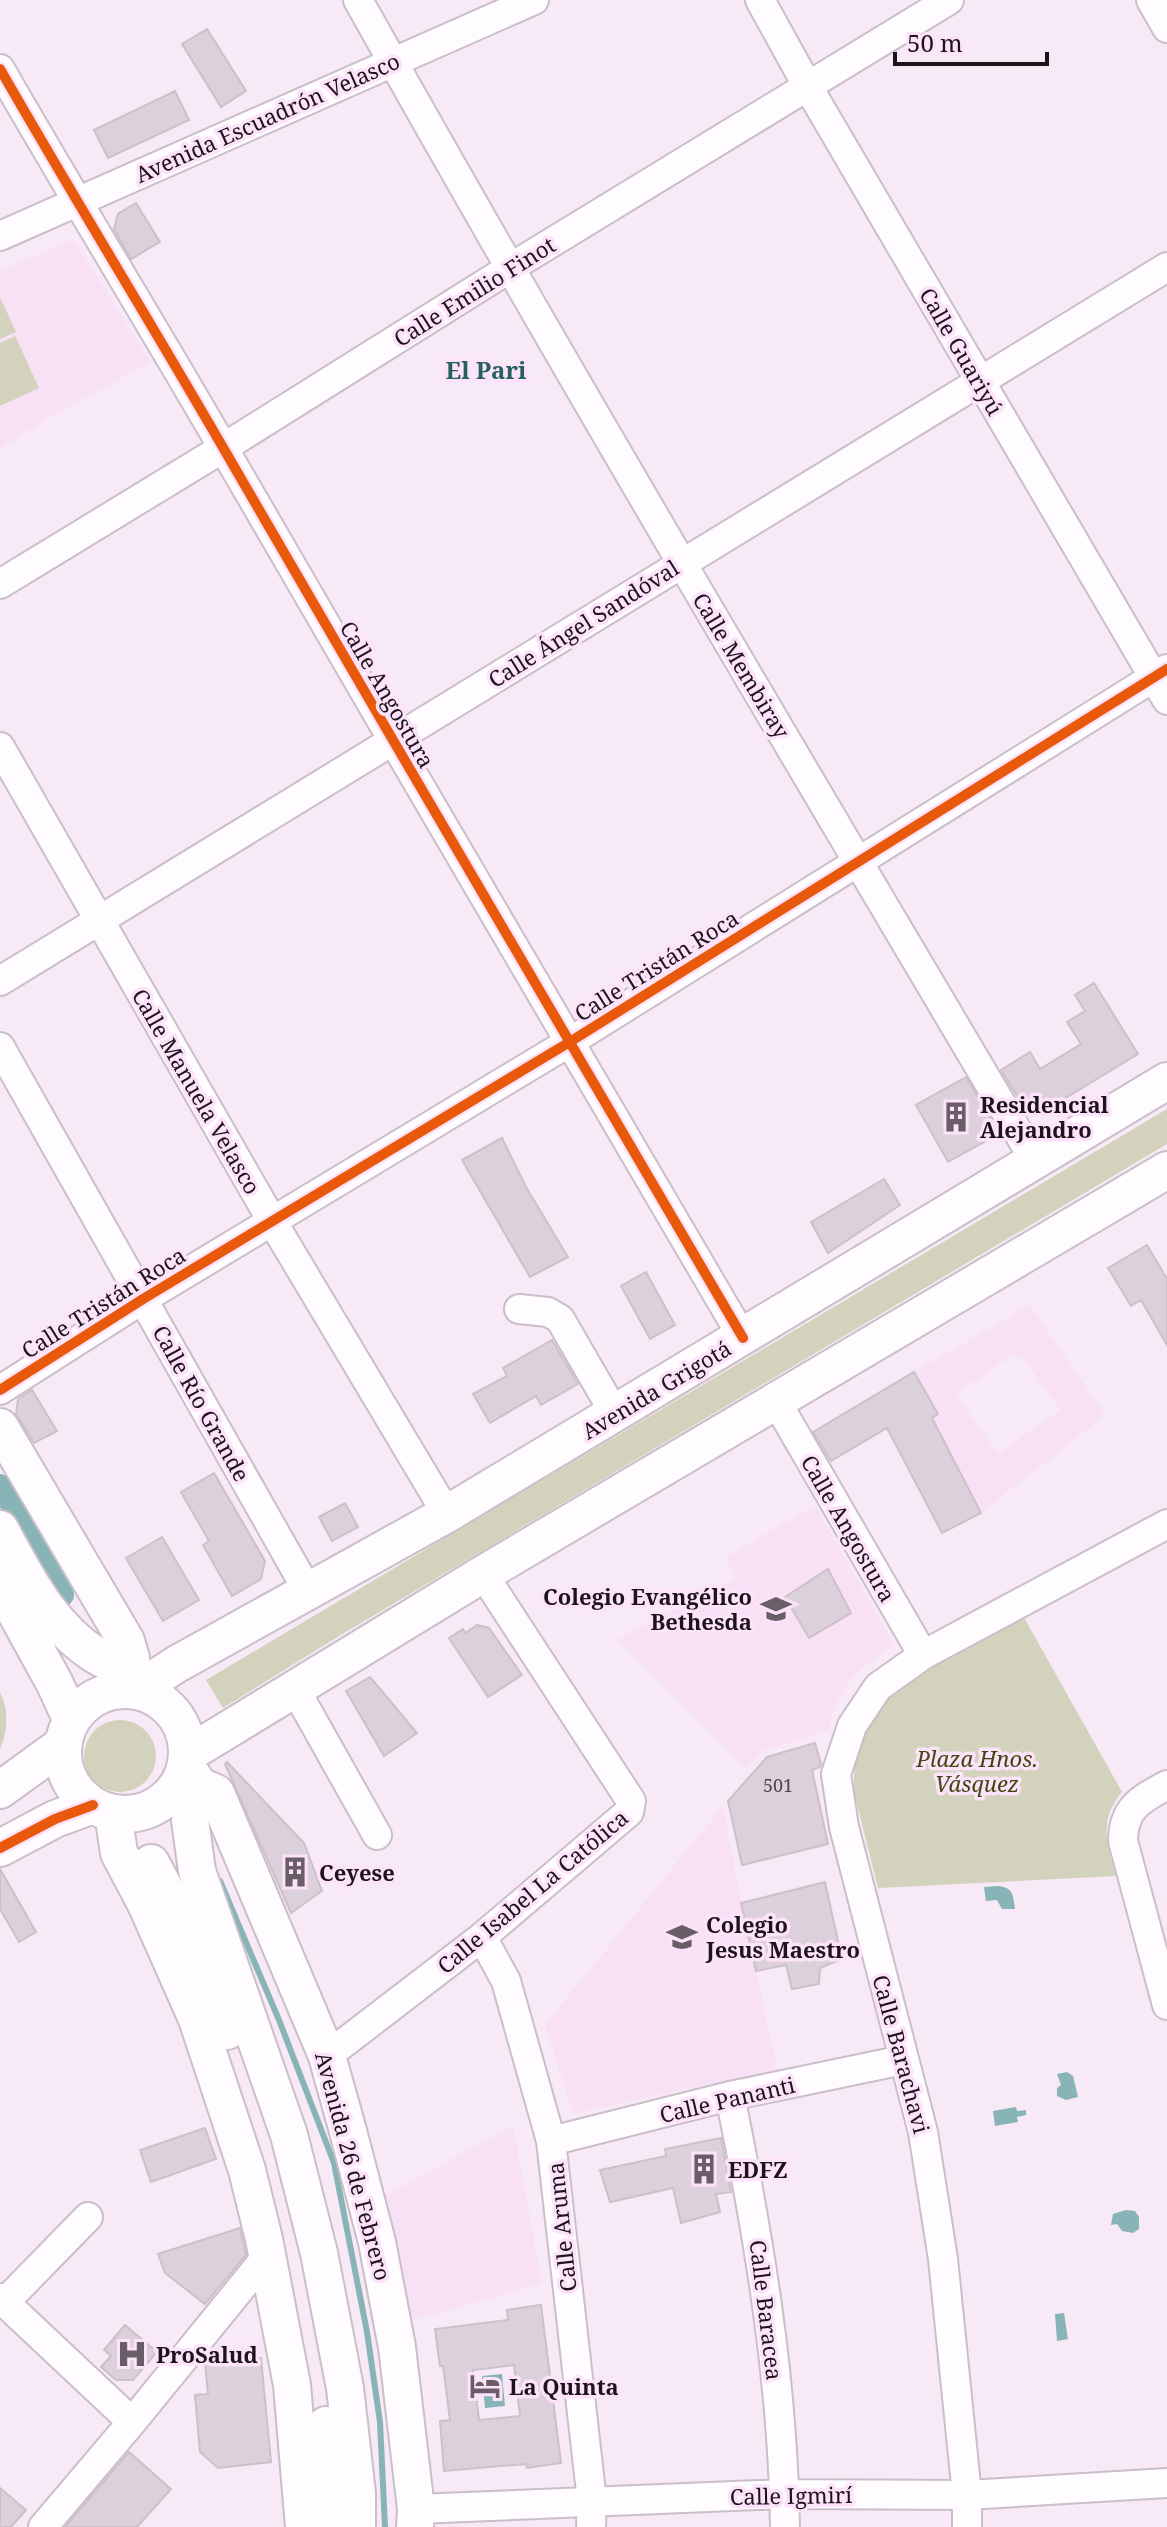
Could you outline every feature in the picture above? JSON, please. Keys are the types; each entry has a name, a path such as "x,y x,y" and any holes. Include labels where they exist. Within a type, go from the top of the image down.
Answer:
{"main road":[{"name":"Avenida Grigotá","path":"135,1684 160,1675 447,1514 1167,1081"},
{"path":"0,1848 55,1819 139,1812 162,1802 191,1769 295,1689 483,1574 1167,1170"},
{"path":"0,1427 126,1641 135,1684"},
{"path":"0,1529 41,1603 65,1630 167,1706 183,1728 191,1769 190,1820 197,1871 289,2135 319,2253 345,2388 357,2493 357,2527"},
{"path":"0,1584 55,1684 65,1736 64,1763 69,1779 79,1793 142,1848 189,1934 268,2143 296,2257 324,2399 333,2527"},
{"path":"0,1636 65,1736"},
{"path":"0,1790 65,1736 78,1710 95,1697 135,1684"},
{"name":"Avenida 26 de Febrero","path":"191,1769 216,1793 327,2056 377,2242 397,2347 415,2518"},
{"path":"108,1816 119,1853 146,1904 197,2019 247,2170 292,2385 304,2527"}],"street":[{"name":"Calle Membiray","path":"358,0 682,563 1035,1161"},
{"name":"Avenida Escuadrón Velasco","path":"0,236 534,0"},
{"name":"Calle Guariyú","path":"760,0 979,381 1163,682"},
{"name":"Calle Emilio Finot","path":"0,584 949,0"},
{"path":"1151,0 1167,28"},
{"name":"Calle Angostura","path":"0,69 743,1338"},
{"name":"Calle Ángel Sandóval","path":"0,981 1167,267"},
{"name":"Calle Tristán Roca","path":"0,1390 143,1299 568,1043 858,863 1163,682"},
{"name":"Calle Manuela Velasco","path":"0,747 272,1221 447,1514"},
{"name":"Calle Río Grande","path":"0,1047 309,1593"},
{"path":"519,1309 533,1309 560,1319 615,1414"},
{"name":"Calle Angostura","path":"776,1401 923,1655"},
{"name":"Calle Barachavi","path":"967,2527 967,2495 943,2259 923,2132 844,1827 836,1774 852,1726 878,1687 923,1655 1167,1524"},
{"name":"Calle Isabel La Católica","path":"327,2056 482,1937 629,1812 632,1806 483,1574"},
{"path":"295,1689 377,1835"},
{"path":"1167,1785 1141,1798 1123,1828 1123,1841 1167,2005"},
{"name":"Calle Aruma","path":"482,1937 506,1981 551,2141 591,2514"},
{"name":"Calle Pananti","path":"551,2141 730,2096 903,2060"},
{"name":"Calle Baracea","path":"730,2096 760,2257 774,2360 785,2527"},
{"path":"88,2217 2,2300 132,2422"},
{"path":"43,2527 267,2256"},
{"name":"Calle Igmirí","path":"415,2518 591,2514 784,2494 967,2495 1167,2483"}],"shaded area":[{"path":"73,239 151,362 48,418 0,449 0,271"},
{"path":"1030,1305 1105,1415 981,1513 932,1418 938,1414 914,1372","holes":["1014,1354 1018,1360 1023,1357 1060,1410 998,1454 956,1394"]},
{"name":"Colegio Evangélico Bethesda","path":"815,1506 894,1644 854,1675 833,1710 828,1730 763,1751 745,1768 618,1640 735,1578 726,1557"},
{"name":"Colegio Jesus Maestro","path":"723,1806 777,2069 573,2114 545,2025"},
{"path":"513,2126 542,2283 408,2322 382,2197"}],"green space":[{"path":"0,297 16,332 0,339"},
{"path":"15,336 39,388 0,406 0,343"},
{"path":"1167,1109 1167,1144 223,1708 206,1680"},
{"name":"Plaza Hnos. Vásquez","path":"1022,1614 1122,1792 1114,1803 1107,1823 1116,1876 878,1888 854,1792 854,1769 868,1723 889,1692"},
{"path":"0,1692 6,1720 0,1749"},
{"path":"127,1720 146,1730 154,1742 154,1770 146,1782 134,1790 113,1792 94,1782 86,1770 84,1749 94,1730 106,1722"}],"water":[{"path":"997,1886 1011,1892 1015,1909 1002,1909 997,1900 986,1901 984,1887"},
{"path":"1067,2072 1073,2076 1078,2097 1066,2100 1057,2096 1057,2088 1061,2085 1057,2074"},
{"path":"1016,2107 1017,2111 1026,2110 1026,2115 1017,2117 1018,2122 995,2126 993,2111"},
{"path":"1135,2211 1139,2217 1139,2229 1133,2233 1122,2231 1117,2224 1111,2225 1113,2214"},
{"path":"1064,2313 1068,2339 1057,2341 1055,2314"},
{"path":"502,2374 505,2406 485,2408 482,2376"}],"building":[{"path":"207,29 246,91 221,107 182,44"},
{"path":"175,91 189,120 108,158 94,130"},
{"path":"136,203 160,242 131,259 114,229 118,214"},
{"path":"1094,983 1138,1054 1041,1113 1025,1109 1001,1070 1030,1052 1040,1069 1081,1044 1067,1022 1085,1011 1075,995"},
{"name":"Residencial Alejandro","path":"966,1077 996,1128 993,1137 948,1162 916,1105"},
{"path":"502,1138 526,1187 568,1257 530,1277 462,1160"},
{"path":"884,1179 900,1205 828,1253 811,1222"},
{"path":"1147,1245 1167,1279 1167,1345 1141,1300 1131,1306 1108,1268"},
{"path":"646,1272 675,1325 650,1339 621,1286"},
{"path":"552,1340 578,1384 541,1405 536,1396 490,1423 473,1394 507,1376 503,1368"},
{"path":"914,1372 938,1414 932,1418 981,1513 942,1533 887,1428 831,1461 813,1432"},
{"path":"32,1390 57,1431 34,1443 16,1414 18,1399"},
{"path":"214,1473 265,1561 261,1579 232,1596 203,1545 209,1541 181,1492"},
{"path":"345,1503 358,1527 332,1541 319,1517"},
{"path":"162,1537 199,1600 163,1621 126,1558"},
{"path":"828,1569 851,1613 809,1638 785,1597"},
{"path":"477,1625 489,1628 522,1675 488,1697 449,1638"},
{"path":"370,1677 417,1733 384,1756 346,1691"},
{"path":"815,1743 821,1764 812,1770 828,1844 742,1865 728,1801 767,1757"},
{"path":"227,1762 304,1843 322,1891 291,1913 225,1764"},
{"path":"0,1869 36,1932 19,1942 0,1909"},
{"path":"825,1882 842,1959 820,1968 819,1984 792,1989 786,1965 756,1971 741,1903"},
{"path":"205,2128 216,2159 151,2182 140,2150"},
{"name":"EDFZ","path":"721,2138 731,2192 716,2194 720,2212 681,2223 673,2188 610,2202 600,2170 666,2156 665,2149"},
{"path":"240,2228 246,2255 205,2304 165,2273 158,2254"},
{"path":"541,2305 561,2463 527,2468 526,2464 444,2471 440,2421 450,2420 435,2329 508,2320 507,2310","holes":["514,2365 520,2416 479,2420 473,2370"]},
{"name":"ProSalud","path":"125,2325 157,2352 133,2380 116,2380 101,2367 111,2356 104,2350"},
{"path":"261,2358 271,2462 218,2468 200,2452 195,2395 208,2394 205,2363"},
{"path":"129,2452 171,2489 137,2527 65,2527"},
{"path":"0,2488 26,2510 11,2527 0,2527"}],"waterway":[{"path":"0,1485 63,1595"},
{"path":"220,1881 279,2020 334,2163 367,2332 380,2422 385,2527"}],"cycle path":[{"path":"0,69 743,1338"},
{"path":"0,1390 143,1299 568,1043 1167,669"},
{"path":"0,1848 55,1819 93,1805"}],"place":[{"name":"Residencial Alejandro","path":"956,1117"},
{"name":"Colegio Evangélico Bethesda","path":"776,1609"},
{"name":"Ceyese","path":"295,1872"},
{"name":"Colegio Jesus Maestro","path":"682,1937"},
{"name":"EDFZ","path":"704,2169"},
{"name":"ProSalud","path":"132,2354"},
{"name":"La Quinta","path":"485,2386"}],"district":[{"name":"El Pari","path":"486,369"}]}
